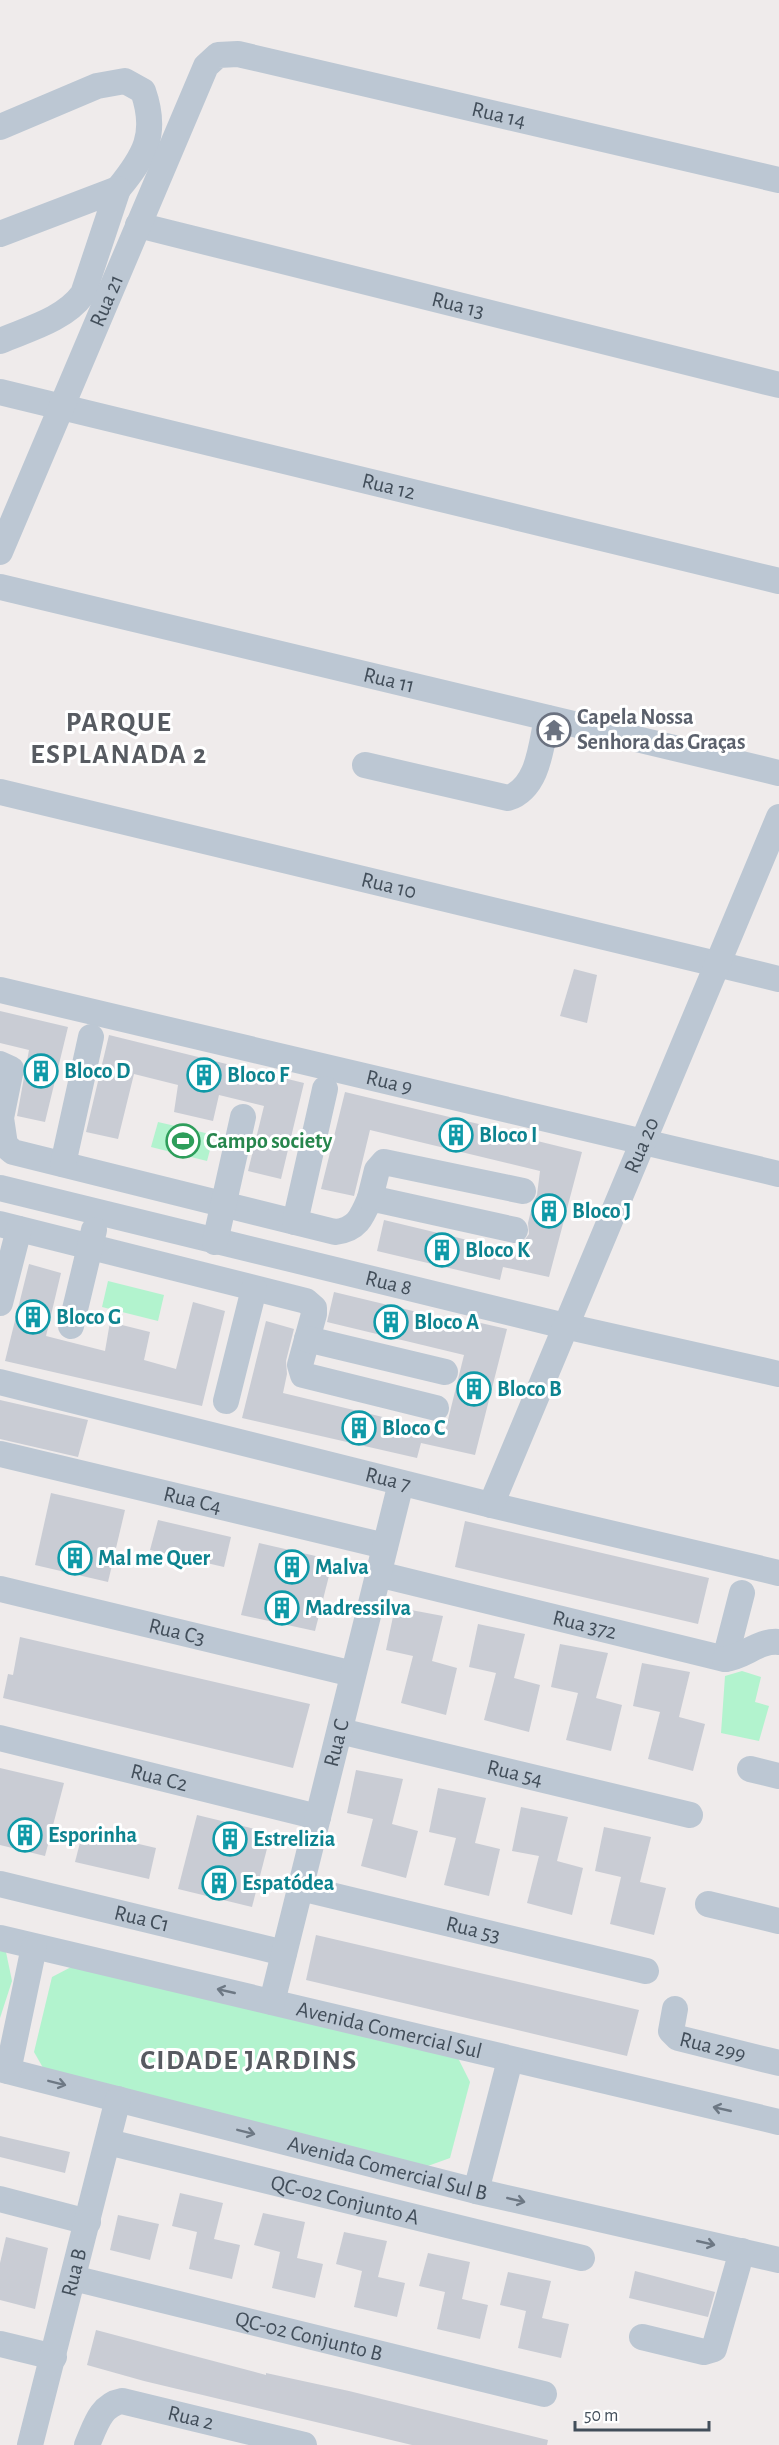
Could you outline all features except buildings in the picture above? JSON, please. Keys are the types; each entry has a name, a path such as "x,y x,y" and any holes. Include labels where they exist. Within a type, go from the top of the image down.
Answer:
{"street":[{"name":"Rua 14","path":"218,55 238,54 779,180"},
{"name":"Rua 21","path":"0,552 64,407 138,225 207,66 218,55"},
{"path":"0,127 97,86 125,81 144,91 151,113 149,136 141,156 118,189 83,294 75,305 63,313 0,341"},
{"path":"0,234 118,189"},
{"name":"Rua 13","path":"138,225 779,385"},
{"name":"Rua 12","path":"0,392 779,580"},
{"name":"Rua 11","path":"0,587 779,773"},
{"path":"364,765 508,798 518,795 529,784 547,718"},
{"name":"Rua 10","path":"0,792 779,979"},
{"name":"Rua 20","path":"491,1505 779,817"},
{"name":"Rua 9","path":"0,990 779,1174"},
{"path":"63,1164 91,1037"},
{"path":"0,1064 11,1069 2,1103 1,1118 5,1145 13,1152 335,1232 348,1231 358,1224 370,1198 377,1170 384,1162 523,1191"},
{"path":"295,1222 325,1089"},
{"path":"215,1242 243,1117"},
{"name":"Rua 8","path":"0,1188 98,1214 565,1326 779,1374"},
{"path":"370,1198 515,1230"},
{"path":"71,1326 98,1214"},
{"path":"0,1303 10,1227 311,1304 314,1314 300,1365 303,1375 435,1407"},
{"path":"226,1401 254,1289"},
{"path":"307,1339 445,1372"},
{"name":"Rua 7","path":"0,1382 401,1483 779,1573"},
{"name":"Rua C4","path":"0,1454 385,1546"},
{"name":"Rua C","path":"272,2002 401,1483"},
{"name":"Rua 372","path":"378,1574 725,1659"},
{"name":"Rua C3","path":"0,1589 353,1674"},
{"path":"742,1593 725,1659 734,1658 763,1643 777,1641"},
{"name":"Rua 54","path":"340,1731 690,1815"},
{"name":"Rua C2","path":"0,1737 318,1817"},
{"path":"750,1769 779,1776"},
{"name":"Rua C1","path":"0,1884 284,1953"},
{"name":"Rua 53","path":"301,1888 646,1971"},
{"path":"708,1904 779,1922"},
{"name":"Avenida Comercial Sul","path":"0,1938 779,2122"},
{"path":"4,2070 34,1947"},
{"name":"Rua 299","path":"675,2009 671,2031 678,2038 779,2062"},
{"path":"476,2191 510,2060"},
{"name":"Avenida Comercial Sul B","path":"4,2070 476,2191 779,2260"},
{"name":"Rua B","path":"30,2445 118,2099"},
{"name":"QC-02 Conjunto A","path":"108,2142 582,2258"},
{"path":"0,2199 88,2222"},
{"path":"642,2337 704,2352 714,2349 742,2251"},
{"name":"QC-02 Conjunto B","path":"73,2278 544,2394"},
{"path":"0,2344 54,2357"},
{"name":"Rua 2","path":"87,2445 101,2414 113,2403 131,2402 304,2445"}],"green space":[{"name":"Campo society","path":"158,1122 214,1135 207,1161 151,1147"},
{"path":"108,1281 164,1295 158,1321 102,1307"},
{"path":"742,1671 761,1677 755,1702 769,1706 759,1741 721,1733 725,1676"},
{"path":"0,1950 6,1952 12,1981 0,2018"},
{"path":"75,1965 458,2058 470,2082 450,2158 425,2167 46,2073 34,2052 52,1977"}],"place":[{"name":"Capela Nossa Senhora das Graças","path":"554,730"},
{"name":"Bloco D","path":"41,1071"},
{"name":"Bloco F","path":"204,1075"},
{"name":"Bloco I","path":"456,1135"},
{"name":"Campo society","path":"183,1141"},
{"name":"Bloco J","path":"549,1211"},
{"name":"Bloco K","path":"442,1250"},
{"name":"Bloco G","path":"33,1317"},
{"name":"Bloco A","path":"391,1322"},
{"name":"Bloco B","path":"474,1389"},
{"name":"Bloco C","path":"359,1428"},
{"name":"Mal me Quer","path":"75,1558"},
{"name":"Malva","path":"292,1567"},
{"name":"Madressilva","path":"282,1608"},
{"name":"Esporinha","path":"25,1835"},
{"name":"Estrelizia","path":"230,1839"},
{"name":"Espatódea","path":"219,1883"}],"district":[{"name":"PARQUE ESPLANADA 2","path":"119,739"},
{"name":"CIDADE JARDINS","path":"249,2061"}]}
